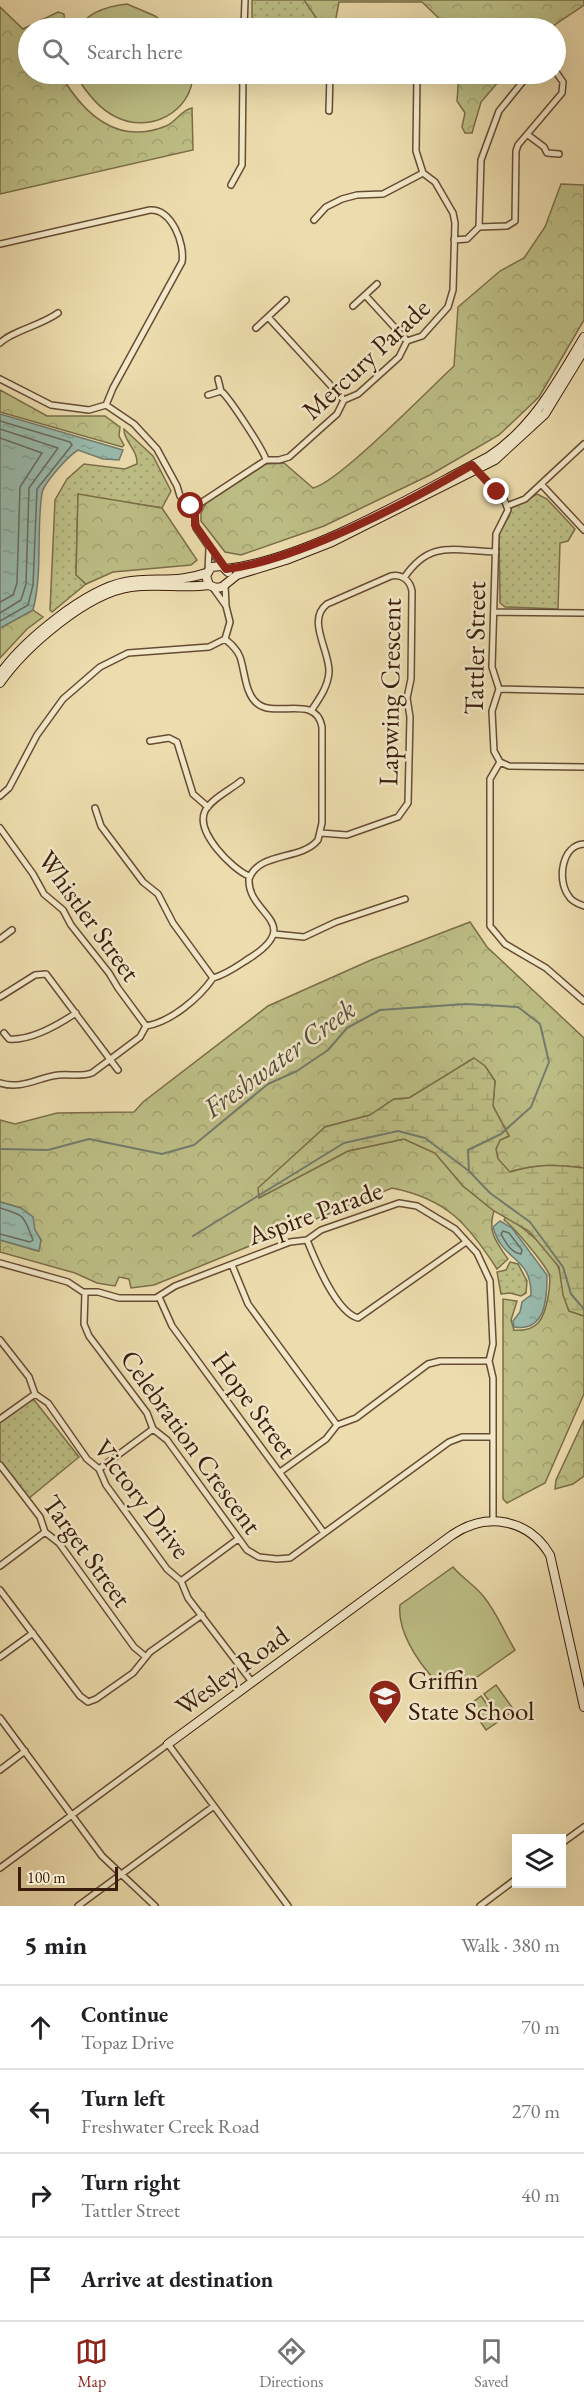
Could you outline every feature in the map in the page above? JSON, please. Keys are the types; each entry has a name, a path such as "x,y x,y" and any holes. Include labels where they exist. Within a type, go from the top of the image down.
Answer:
{"main road":[{"path":"0,683 16,660 36,641 108,593 136,586 211,586 227,583 332,542 474,468 502,448 539,411 584,337"},
{"path":"0,674 34,636 103,589 124,582 180,581 207,572 215,566 224,567 273,557 326,537 500,456 545,414 584,350"},
{"path":"224,567 227,583"},
{"path":"207,572 211,586"},
{"path":"493,1520 512,1523 526,1530 539,1540 550,1555 584,1707"},
{"name":"Wesley Road","path":"168,1744 452,1535 471,1524 493,1520"}],"street":[{"path":"244,18 245,0"},
{"path":"231,185 242,165 243,84"},
{"path":"329,111 330,84"},
{"name":"Mercury Parade","path":"193,508 266,460 279,460 289,456 337,414 344,400 358,394 399,357 407,341 422,336 448,307 453,290 453,213 435,182 423,173 416,149 417,84"},
{"path":"479,227 481,160 498,111 521,84"},
{"path":"454,240 467,239 479,227 507,226 515,221 516,151 563,89 563,84"},
{"path":"528,135 544,147 547,153 560,154"},
{"path":"314,220 326,207 342,198 383,194 423,173"},
{"path":"0,244 150,210 159,210 167,216 181,245 182,262 106,405"},
{"path":"353,306 377,284"},
{"path":"365,295 407,341"},
{"path":"256,328 286,300"},
{"path":"0,344 9,336 44,323 58,313"},
{"path":"268,317 344,400"},
{"path":"0,379 51,405 89,410 106,405"},
{"path":"218,379 221,391 232,400 247,430 263,450 266,460"},
{"path":"208,395 221,391"},
{"path":"106,405 130,421 153,444 177,486 180,496 193,508 195,525 209,549 224,567"},
{"path":"474,468 507,506 520,502 584,444"},
{"path":"541,484 584,530"},
{"name":"Tattler Street","path":"500,762 494,752 492,711 499,689 492,667 496,534 507,516 507,506"},
{"path":"207,572 209,549"},
{"path":"404,578 418,558 430,552 496,552"},
{"name":"Lapwing Crescent","path":"311,711 323,693 329,671 318,622 319,612 327,604 392,576 404,578 412,591 411,679 407,698 410,717 408,803 398,817 347,835 321,833"},
{"path":"0,796 9,788 37,735 63,699 100,667 128,653 209,646 225,639 230,622 226,606 227,583"},
{"path":"211,586 226,606"},
{"path":"495,612 584,613"},
{"path":"0,1083 19,1086 60,1075 86,1075 140,1037 146,1026 160,1023 203,991 213,978 224,975 267,947 274,934 272,922 250,891 249,876 259,865 311,846 321,833 323,731 320,719 311,711 266,708 257,704 249,692 240,658 225,639"},
{"path":"499,689 584,691"},
{"path":"150,741 169,738 177,742 193,794 208,807"},
{"path":"584,767 509,766 500,762 490,779 490,926 505,944 546,968 584,1002"},
{"path":"241,781 208,807 203,816 205,830 229,864 249,876"},
{"path":"95,808 101,826 142,882 158,894 173,923 213,978"},
{"name":"Whistler Street","path":"0,828 33,874 44,894 63,910 70,925 110,973 117,988 146,1026"},
{"path":"584,844 573,846 566,854 564,884 571,899 584,906"},
{"path":"274,934 304,938 336,922 405,898"},
{"path":"0,939 12,930"},
{"path":"0,997 42,973 49,976 118,1071"},
{"path":"4,1034 9,1039 20,1039 58,1024 76,1013"},
{"name":"Aspire Parade","path":"0,1263 68,1282 85,1292 98,1292 119,1298 159,1297 177,1285 290,1242 307,1240 321,1230 392,1204 404,1202 417,1206 455,1228 478,1256 491,1287 493,1344 489,1361 493,1378 493,1520"},
{"path":"307,1240 322,1277 350,1314 358,1318 466,1242"},
{"path":"232,1265 248,1304 337,1425"},
{"name":"Celebration Crescent","path":"85,1292 84,1319 87,1332 146,1410 153,1429 168,1440 238,1539 254,1555 282,1559 293,1555 449,1442 462,1437 492,1437"},
{"name":"Hope Street","path":"159,1297 172,1326 324,1533"},
{"name":"Victory Drive","path":"0,1340 29,1377 35,1394 49,1405 87,1460 99,1469 106,1485 167,1569 181,1581 186,1594 252,1682"},
{"path":"280,1472 326,1439 337,1425 353,1419 428,1364 440,1361 489,1361"},
{"path":"0,1419 35,1394"},
{"path":"99,1469 153,1429"},
{"name":"Target Street","path":"0,1465 40,1517 45,1532 60,1545 134,1647 146,1657"},
{"path":"0,1566 45,1532"},
{"path":"181,1581 238,1539"},
{"path":"0,1590 82,1698 88,1702 96,1699 133,1673 146,1657 202,1615"},
{"path":"0,1657 33,1633"},
{"path":"0,1718 120,1875 155,1906"},
{"path":"168,1744 288,1906"},
{"name":"Wesley Road","path":"0,1868 168,1744"},
{"path":"0,1770 25,1751"},
{"path":"78,1906 214,1806"},
{"path":"566,1840 584,1827"},
{"path":"480,1906 512,1883"}],"green space":[{"path":"252,0 306,0 314,10 316,18 253,18"},
{"path":"304,0 584,0 584,5 565,18 439,18 422,2 339,2 336,18 316,18"},
{"path":"127,4 158,18 87,18 107,8"},
{"path":"0,7 18,24 18,84 66,84 91,113 117,129 132,132 166,126 192,108 193,150 0,194"},
{"path":"58,12 64,14 64,18 46,18"},
{"path":"82,84 191,84 185,99 177,109 155,121 142,123 129,122 116,117 92,98"},
{"path":"458,84 496,84 481,102 472,133 465,133 462,127 465,113 457,101"},
{"path":"561,184 584,185 584,320 539,397 499,435 430,475 324,526 241,555 225,552 201,521 201,513 206,503 266,464 284,463 313,488 342,470 362,453 454,366 458,307 500,271 524,258 545,227"},
{"path":"0,390 47,416 105,416 120,427 119,436 124,445 122,447 0,412"},
{"path":"124,429 153,456 171,491 162,508 78,495 76,575 86,584 52,612 50,610 55,500 67,479 84,464 125,469 137,464"},
{"path":"78,494 162,508 197,560 191,565 113,572 86,584 76,575"},
{"path":"537,494 547,499 575,529 568,541 560,543 558,609 505,607 500,603 499,529 509,517 511,508"},
{"path":"33,610 43,617 27,629 0,658 0,628"},
{"path":"470,922 487,947 584,1038 584,1168 546,1165 509,1172 498,1159 496,1149 500,1140 509,1136 493,1106 495,1081 485,1066 470,1060 409,1098 394,1099 370,1115 325,1127 260,1197 348,1151 404,1139 435,1153 463,1186 494,1211 492,1231 508,1259 497,1269 466,1226 454,1216 428,1199 392,1188 154,1285 131,1288 129,1279 119,1277 115,1286 97,1283 75,1273 0,1252 0,1240 38,1251 41,1240 21,1208 0,1202 0,1120 15,1124 57,1113 134,1112 143,1102 268,1006 371,960"},
{"path":"474,1058 485,1066 495,1081 493,1106 509,1136 500,1140 496,1149 498,1159 510,1172 529,1167 547,1166 584,1168 584,1316 569,1311 563,1295 559,1267 529,1231 494,1211 463,1186 435,1153 404,1139 348,1151 259,1198 258,1188 325,1127 370,1115 394,1099 409,1098"},
{"path":"506,1216 528,1232 551,1255 559,1269 569,1311 584,1316 584,1394 545,1483 507,1503 503,1499 503,1299 517,1301 511,1320 514,1330 529,1329 542,1318 550,1279 535,1254 504,1220"},
{"path":"510,1262 518,1264 527,1281 526,1293 521,1296 510,1293 501,1294 497,1272 506,1270"},
{"path":"31,1396 79,1457 28,1499 0,1462 0,1422"},
{"path":"584,1420 584,1476 573,1484 555,1489 556,1480"},
{"path":"453,1567 489,1603 515,1650 460,1689 440,1683 428,1672 405,1635 400,1615 400,1605"},
{"path":"496,1685 514,1710 502,1719 484,1694"},
{"path":"481,1696 499,1721 486,1730 469,1705"}],"water":[{"path":"0,414 123,450 119,460 103,459 78,450 47,483 42,493 40,508 38,581 33,610 0,628"},
{"path":"0,1202 21,1208 33,1217 35,1230 41,1240 39,1251 0,1240"},
{"path":"500,1221 512,1228 547,1275 542,1312 539,1319 525,1327 514,1327 513,1321 520,1312 522,1302 531,1295 530,1282 522,1266 497,1238 493,1227"}],"waterway":[{"name":"Freshwater Creek","path":"0,1149 48,1150 89,1139 162,1154 194,1145 268,1084 297,1071 328,1050 347,1028 380,1010 466,1004 518,1007 540,1024 549,1062 531,1107 501,1134 468,1150 469,1171"},
{"name":"Freshwater Creek","path":"193,1236 344,1143 398,1131 425,1138 469,1171 490,1193 530,1222 563,1267 571,1294 584,1309"}],"place":[{"name":"Griffin State School","path":"385,1725"}],"route":[{"path":"191,506 195,512 195,525 203,535 209,549 226,569 273,557 326,537 472,465 497,492"}]}
